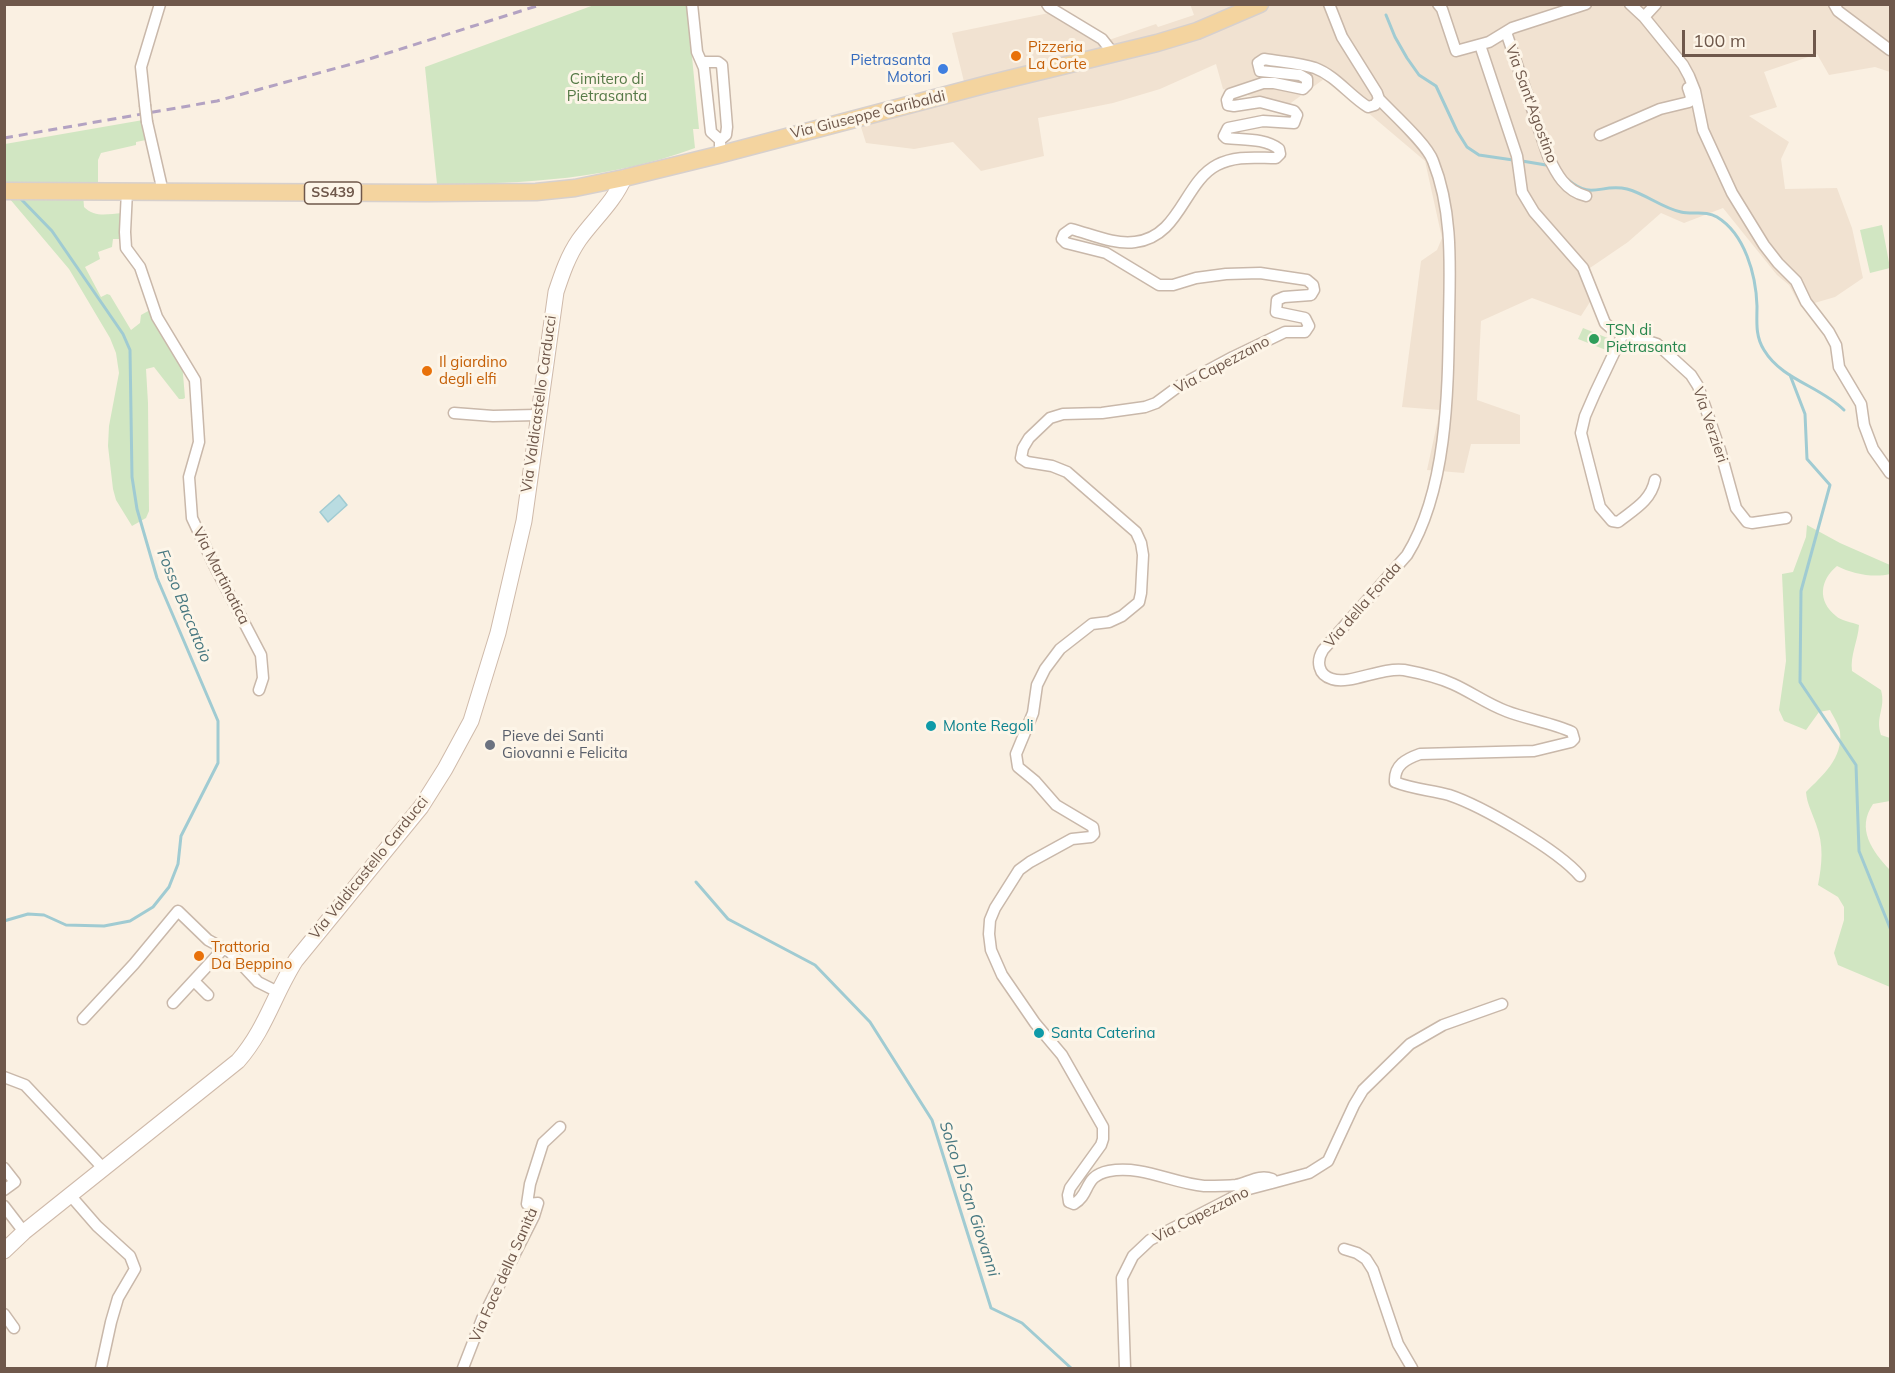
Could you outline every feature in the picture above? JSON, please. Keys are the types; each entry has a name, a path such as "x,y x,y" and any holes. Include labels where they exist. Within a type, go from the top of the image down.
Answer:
{"main road":[{"name":"Via Giuseppe Garibaldi","path":"624,178 719,147 1197,31 1260,4"},
{"name":"SS439","path":"4,191 536,192 574,188 624,178"}],"street":[{"path":"160,4 141,67 144,105 163,192"},
{"path":"692,4 711,132 719,147"},
{"path":"1047,4 1048,7 1102,39 1113,53"},
{"path":"1329,4 1342,37 1379,99"},
{"name":"Via Sant'Agostino","path":"1438,4 1442,9 1456,51 1480,45 1506,32 1586,4"},
{"path":"1630,4 1644,17 1683,65 1695,91 1703,130 1732,194 1764,245 1796,281 1806,302 1829,332 1836,345 1839,367 1861,404 1864,425 1873,449 1890,473"},
{"path":"1644,17 1656,4"},
{"path":"1834,4 1838,11 1890,50"},
{"name":"Via Sant'Agostino","path":"1506,32 1548,156 1557,175 1576,194 1586,196"},
{"name":"Via Verzieri","path":"1480,45 1515,149 1522,192 1534,212 1583,268 1605,323 1613,330 1657,344 1691,375 1698,386 1720,450 1736,508 1747,522 1786,518"},
{"name":"Via Capezzano","path":"1125,1368 1122,1278 1133,1256 1150,1240 1249,1189 1272,1183 1272,1179 1267,1177 1250,1179 1237,1185 1204,1186 1142,1171 1125,1170 1101,1174 1089,1182 1079,1201 1074,1204 1069,1202 1070,1188 1101,1145 1103,1127 1062,1054 1035,1023 1002,975 991,950 990,920 1019,870 1072,839 1091,837 1094,834 1093,827 1062,810 1018,766 1016,754 1033,713 1037,685 1045,669 1060,649 1092,624 1109,622 1122,616 1139,602 1143,555 1136,532 1067,472 1052,466 1027,462 1021,458 1023,448 1029,438 1050,418 1063,414 1102,413 1145,407 1156,403 1179,386 1233,357 1285,332 1305,332 1309,326 1305,318 1276,312 1275,305 1277,300 1284,297 1311,295 1314,290 1313,285 1307,280 1260,273 1196,278 1173,285 1159,285 1106,252 1066,243 1062,239 1064,234 1071,229 1112,240 1134,243 1145,240 1163,229 1174,218 1208,171 1215,166 1249,157 1276,158 1280,154 1280,149 1275,146 1224,136 1228,128 1233,126 1263,121 1294,123 1297,119 1294,111 1260,102 1228,105 1227,100 1230,94 1263,83 1304,89 1307,85 1307,79 1300,75 1260,71 1258,63 1260,60 1315,68 1368,107 1375,105 1379,99"},
{"path":"702,63 722,64 727,127 726,135 719,147"},
{"path":"1600,135 1660,109 1689,102 1687,87 1689,76"},
{"name":"Via della Fonda","path":"1379,99 1408,128 1432,158 1446,207 1450,262 1448,393 1444,432 1435,477 1417,538 1407,555 1323,650 1318,660 1319,666 1325,676 1336,680 1388,669 1403,670 1452,684 1483,702 1508,712 1572,732 1574,739 1571,742 1534,751 1420,754 1397,766 1394,774 1395,782 1404,786 1450,795 1491,814 1543,846 1574,868 1580,876"},
{"name":"Via Valdicastello Carducci","path":"4,1251 24,1232 238,1061 252,1045 267,1020 286,975 316,933 421,807 445,769 471,721 498,633 513,573 524,521 551,313 562,275 579,240 617,193 624,178"},
{"name":"Via Martinatica","path":"127,191 126,248 140,267 157,317 195,380 199,442 189,477 192,518 261,655 263,678 258,690"},
{"path":"1623,334 1585,416 1581,434 1583,445 1600,507 1612,521 1618,522 1644,502 1655,480"},
{"path":"454,413 493,416 537,415"},
{"path":"83,1019 127,972 178,911 208,940 230,952 258,982 278,992"},
{"path":"173,1003 223,948"},
{"path":"194,981 208,995"},
{"path":"1272,1183 1310,1173 1328,1161 1363,1090 1410,1044 1443,1025 1502,1004"},
{"path":"4,1077 25,1085 104,1169"},
{"name":"Via Foce della Sanità","path":"463,1368 482,1319 534,1216 538,1203 527,1204 530,1184 543,1143 560,1127"},
{"path":"4,1168 15,1182 4,1190"},
{"path":"70,1196 97,1226 130,1256 135,1269 118,1298 101,1368"},
{"path":"4,1206 24,1232"},
{"path":"1344,1249 1357,1252 1366,1259 1373,1270 1398,1344 1412,1368"},
{"path":"4,1314 14,1328"}],"shaded area":[{"path":"1190,4 1890,5 1890,72 1875,67 1829,75 1817,54 1764,72 1777,107 1749,116 1789,142 1781,159 1785,189 1837,188 1852,228 1863,278 1835,297 1801,307 1789,285 1777,275 1723,208 1684,223 1661,213 1628,242 1587,270 1597,291 1581,316 1532,298 1481,321 1477,400 1520,415 1520,444 1471,444 1464,473 1427,470 1440,410 1402,407 1421,261 1437,250 1442,238 1425,161 1324,79 1288,105 1223,89 1216,64 1160,89 1113,103 1038,118 1044,156 981,171 953,142 914,149 866,143 860,124 968,98 952,33 1049,13 1100,43 1156,24 1158,27 1194,15"}],"green space":[{"name":"Cimitero di Pietrasanta","path":"594,5 687,5 699,129 693,129 695,148 632,167 568,178 503,183 437,184 425,67"},
{"path":"143,120 146,140 136,142 136,145 101,153 98,160 98,183 5,183 5,144"},
{"path":"83,194 84,207 93,213 122,213 120,239 113,239 112,247 98,252 100,259 85,267 101,297 110,295 131,330 140,323 141,315 150,310 182,362 185,398 183,399 179,399 154,367 146,369 149,511 146,518 132,526 116,500 108,446 109,426 119,373 116,353 110,338 69,269 9,198"},
{"path":"1882,225 1890,268 1870,273 1860,230"},
{"name":"TSN di Pietrasanta","path":"1583,328 1610,339 1606,350 1578,339"},
{"path":"1807,525 1840,543 1890,565 1890,574 1877,576 1856,573 1837,566 1824,584 1823,597 1836,616 1859,625 1852,659 1852,671 1881,690 1879,728 1881,735 1890,738 1890,801 1873,804 1868,813 1866,831 1872,847 1890,870 1890,987 1838,965 1834,953 1844,920 1844,907 1838,897 1818,885 1821,862 1820,839 1806,792 1835,758 1840,741 1838,726 1830,710 1819,712 1806,730 1784,721 1779,710 1786,661 1782,574 1793,572 1806,537"}],"water":[{"path":"339,495 347,505 328,522 320,512"}],"waterway":[{"path":"1386,15 1407,58 1419,75 1436,86 1467,147 1479,155 1513,160"},
{"path":"1522,161 1546,165"},
{"path":"1567,179 1583,189 1627,189 1674,210 1713,215 1727,224 1742,244 1751,269 1756,294 1758,334 1764,350 1781,369 1844,410"},
{"name":"Fosso Baccatoio","path":"4,921 28,914 44,915 66,925 104,926 130,921 153,907 169,887 178,864 181,836 218,763 218,721 157,578 137,509 132,477 130,350 123,334 52,231 20,198"},
{"path":"1790,375 1805,414 1807,459 1830,485 1801,591 1800,682 1856,765 1859,851 1890,928"},
{"name":"Solco Di San Giovanni","path":"696,882 728,919 815,965 870,1022 932,1120 991,1308 1022,1323 1071,1368"}],"railway":[{"path":"4,138 217,101 366,60 543,4"}],"place":[{"name":"Pizzeria La Corte","path":"1016,56"},
{"name":"Pietrasanta Motori","path":"943,69"},
{"name":"TSN di Pietrasanta","path":"1594,339"},
{"name":"Il giardino degli elfi","path":"427,371"},
{"name":"Monte Regoli","path":"931,726"},
{"name":"Pieve dei Santi Giovanni e Felicita","path":"490,745"},
{"name":"Trattoria Da Beppino","path":"199,956"},
{"name":"Santa Caterina","path":"1039,1033"}]}
